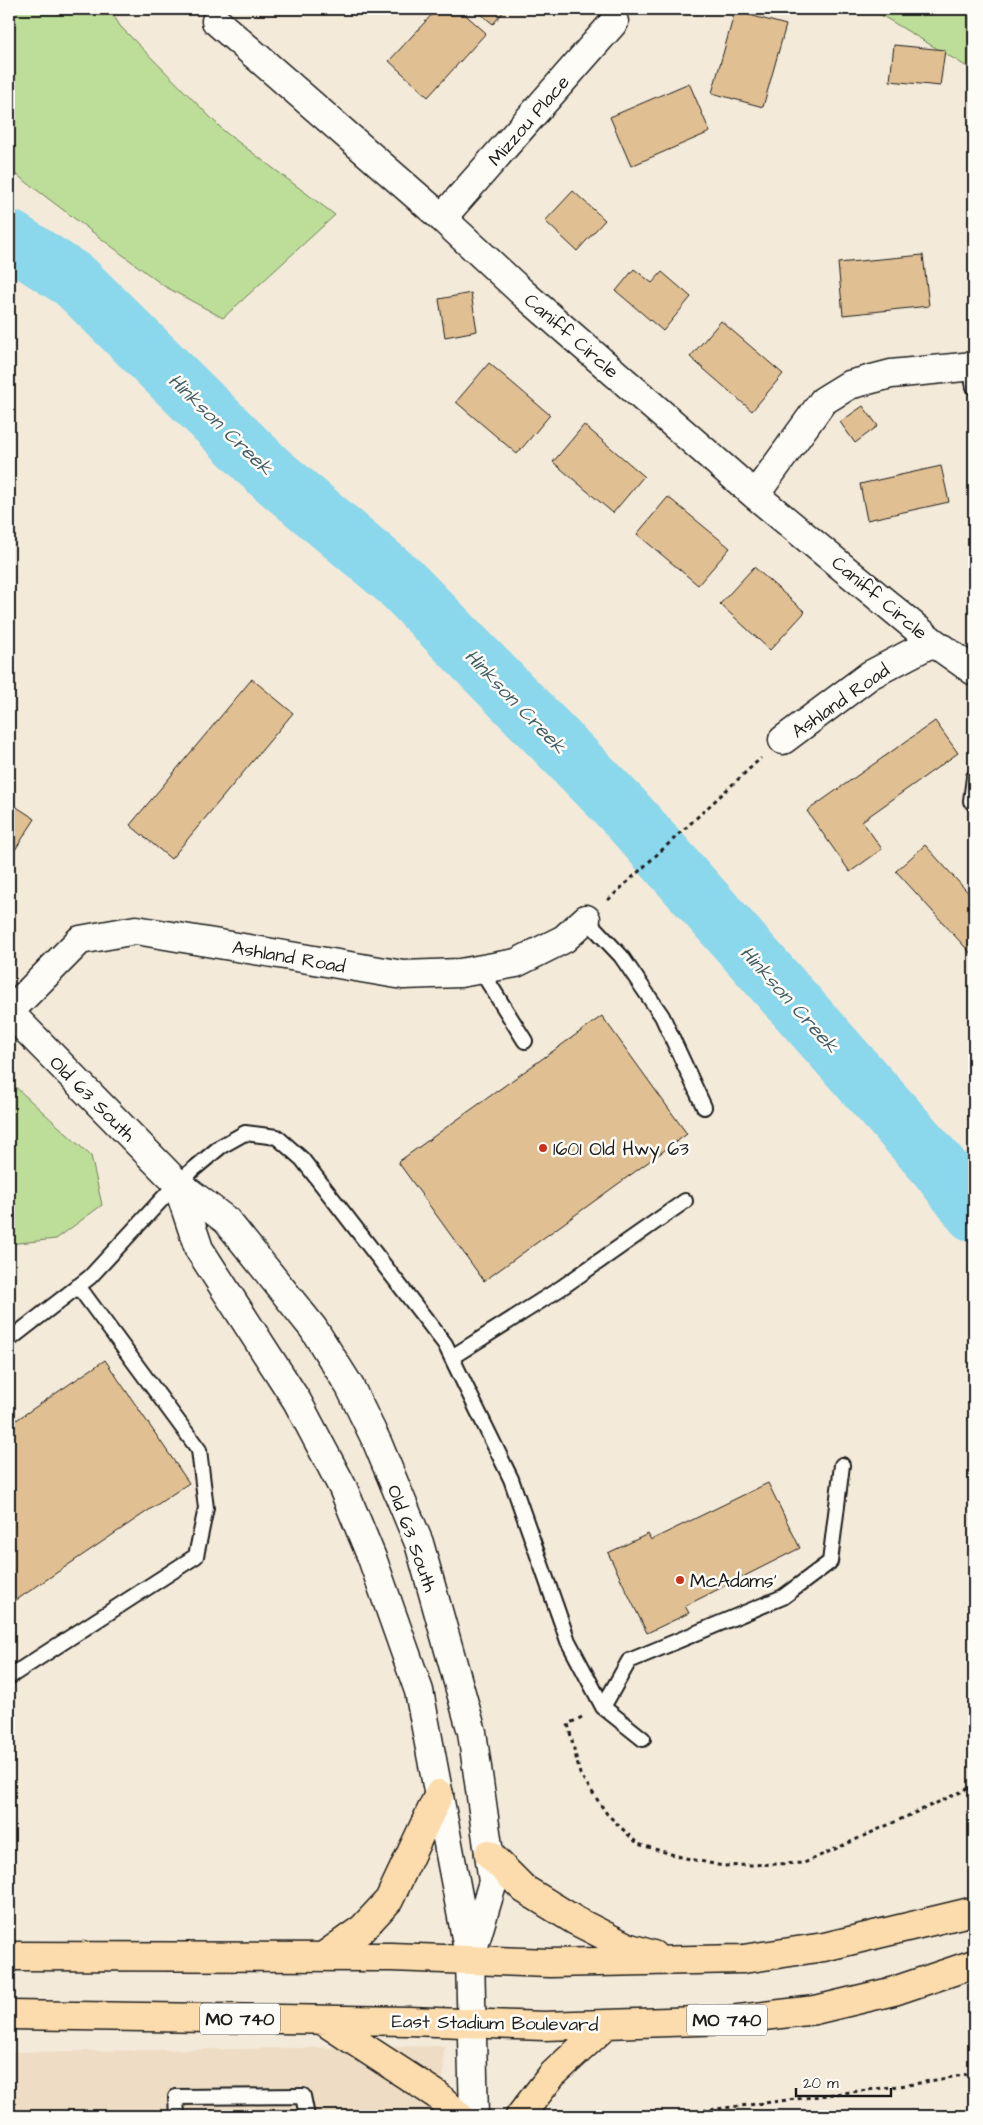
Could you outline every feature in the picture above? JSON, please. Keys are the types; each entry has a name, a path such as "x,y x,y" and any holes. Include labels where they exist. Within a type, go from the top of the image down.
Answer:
{"main road":[{"path":"324,1956 362,1928 388,1900 439,1794"},
{"path":"489,1854 524,1889 576,1921 627,1947 674,1961"},
{"path":"9,1956 324,1956 470,1958 550,1963 742,1959 824,1947 974,1911"},
{"name":"East Stadium Boulevard","path":"9,2015 544,2026 730,2020 815,2010 894,1991 974,1964"},
{"path":"322,2020 437,2095 459,2116"},
{"path":"520,2116 552,2075 607,2024"}],"street":[{"name":"Caniff Circle","path":"216,21 442,218 524,294 755,495 933,642"},
{"name":"Mizzou Place","path":"442,218 614,22"},
{"path":"755,495 823,401 849,385 891,374 973,373"},
{"path":"933,642 974,671"},
{"name":"Ashland Road","path":"782,740 870,675 933,642"},
{"name":"Ashland Road","path":"9,1012 80,940 136,930 403,975 460,973 516,963 564,939 586,919"},
{"name":"Old 63 South","path":"9,1012 177,1183 227,1221 313,1328 350,1387 377,1442 419,1543 472,1732 492,1882 470,1958"},
{"name":"Old 63 South","path":"177,1183 199,1248 297,1401 343,1488 372,1558 419,1692 470,1958 474,2116"}],"lane":[{"path":"974,777 972,801 974,804"},
{"path":"586,919 621,956 662,1016 704,1107"},
{"path":"480,970 525,1040"},
{"path":"9,1340 90,1277 177,1183 220,1147 246,1133 277,1138 302,1159 445,1344 511,1479 568,1641 603,1707 643,1739"},
{"path":"452,1357 561,1288 684,1201"},
{"path":"9,1677 196,1556 206,1508 199,1450 78,1286"},
{"path":"603,1707 629,1661 782,1597 830,1562 842,1465"},
{"path":"177,2116 176,2097 293,2096 303,2096 307,2116"}],"path":[{"path":"618,892 747,771"},
{"path":"603,1707 568,1724 580,1774 607,1814 638,1844 681,1857 723,1866 804,1863 974,1786"},
{"path":"671,2116 914,2084 974,2073"}],"shaded area":[{"path":"444,2046 443,2116 9,2116 9,2052"}],"green space":[{"path":"9,9 110,9 120,26 225,132 335,215 223,318 164,286 9,169"},
{"path":"871,9 974,9 974,71"},
{"path":"9,1081 91,1156 102,1205 56,1239 9,1244"}],"building":[{"path":"437,9 459,9 486,33 428,97 389,61"},
{"path":"475,9 506,9 493,24"},
{"path":"735,11 786,25 763,107 712,93"},
{"path":"894,45 945,50 940,86 890,81"},
{"path":"689,83 710,132 631,166 610,117"},
{"path":"573,191 605,220 577,251 545,221"},
{"path":"923,255 929,306 843,315 838,263"},
{"path":"634,269 652,283 662,272 691,297 663,331 616,291"},
{"path":"471,293 477,331 445,337 439,299"},
{"path":"721,321 783,374 752,411 690,357"},
{"path":"489,363 550,415 517,454 456,402"},
{"path":"863,406 878,426 855,443 840,422"},
{"path":"584,425 644,476 613,513 553,462"},
{"path":"941,466 949,502 867,520 860,484"},
{"path":"668,497 730,548 698,585 637,534"},
{"path":"754,567 805,612 770,650 720,604"},
{"path":"252,679 293,713 171,859 130,825"},
{"path":"935,721 958,753 862,821 882,849 850,872 807,811"},
{"path":"9,802 35,819 13,853 9,850"},
{"path":"925,845 974,899 974,957 896,871"},
{"name":"1601 Old Hwy 63","path":"602,1016 687,1134 484,1281 398,1162"},
{"path":"105,1360 189,1483 9,1605 9,1425"},
{"name":"McAdams'","path":"768,1483 800,1548 685,1606 689,1613 647,1633 608,1553 648,1534 651,1540"},
{"path":"279,2111 279,2116 201,2116 201,2114"}],"waterway":[{"name":"Hinkson Creek","path":"9,239 75,281 269,472 399,581 622,809 938,1166 974,1213"}],"place":[{"name":"1601 Old Hwy 63","path":"543,1148"},
{"name":"McAdams'","path":"680,1580"}]}
